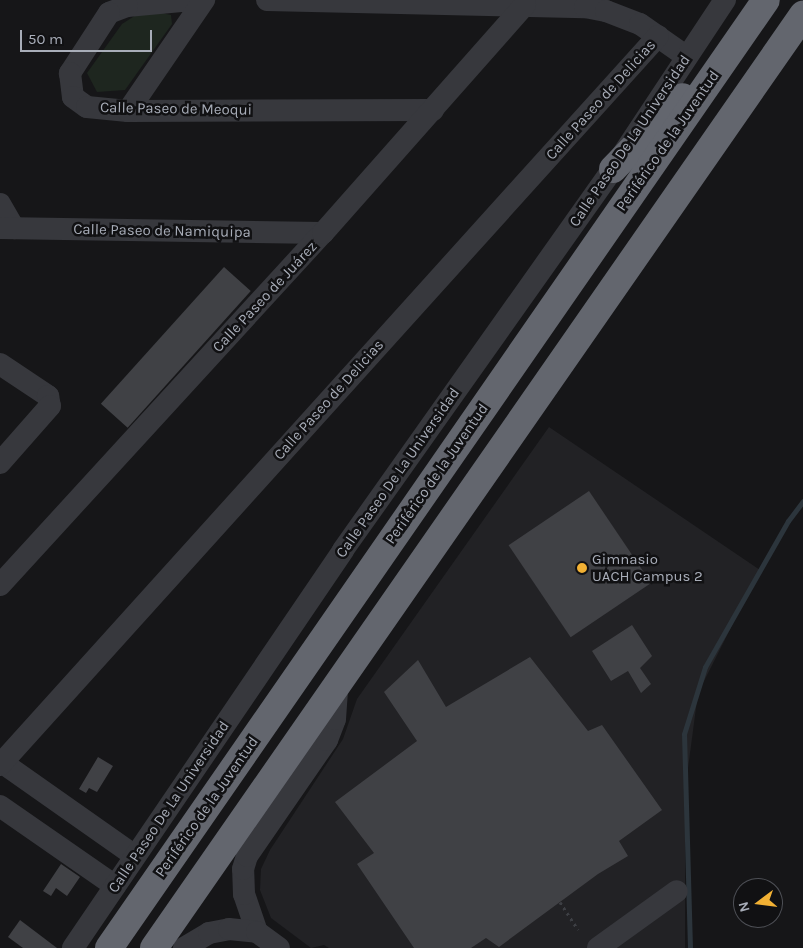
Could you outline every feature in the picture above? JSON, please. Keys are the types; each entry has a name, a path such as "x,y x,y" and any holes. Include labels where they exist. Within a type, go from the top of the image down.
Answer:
{"highway":[{"name":"Periférico de la Juventud","path":"109,948 766,0"},
{"path":"154,948 803,15"},
{"path":"613,169 736,43"}],"street":[{"name":"Calle Paseo de Meoqui","path":"192,0 127,6 110,12 70,73 71,89 79,103 87,107 128,111 433,110"},
{"path":"128,111 204,0"},
{"path":"267,0 585,7 606,11 658,36 687,57"},
{"name":"Calle Paseo De La Universidad","path":"73,948 343,550 613,169 725,0"},
{"name":"Calle Paseo de Juárez","path":"0,585 323,233 526,6"},
{"name":"Calle Paseo de Delicias","path":"1,763 658,36"},
{"path":"0,204 7,228"},
{"name":"Calle Paseo de Namiquipa","path":"7,228 323,233"},
{"path":"0,364 48,396 50,406 0,463"},
{"path":"257,932 244,894 243,869 247,856 327,740 335,719 337,687"},
{"path":"1,763 135,856"},
{"path":"0,800 20,776"},
{"path":"0,806 115,886"},
{"path":"598,948 677,891"},
{"path":"184,948 199,937 218,930 257,932 280,948"}],"path":[{"path":"560,902 578,930"}],"shaded area":[{"path":"162,13 171,15 172,24 125,90 97,92 87,73 122,24 136,15"},
{"path":"549,427 760,570 698,693 685,791 685,948 329,948 324,945 311,948 271,918 260,890 261,869 270,850 343,739 357,699"}],"building":[{"path":"224,267 251,291 128,428 101,404"},
{"name":"Gimnasio UACH Campus 2","path":"589,491 651,583 571,637 509,545"},
{"path":"632,625 652,656 640,668 651,684 641,693 628,671 611,681 592,651"},
{"path":"530,657 588,731 602,725 662,810 619,841 628,856 598,874 499,947 486,938 471,948 414,948 357,864 374,853 335,802 417,741 384,692 418,660 446,707"},
{"path":"98,757 113,766 97,792 89,788 86,793 79,789"},
{"path":"61,864 80,877 67,896 56,888 51,896 43,891"},
{"path":"20,920 57,948 23,948 8,937"}],"waterway":[{"path":"690,948 684,734 705,667 788,521 803,501"}],"place":[{"name":"Gimnasio UACH Campus 2","path":"582,568"}]}
